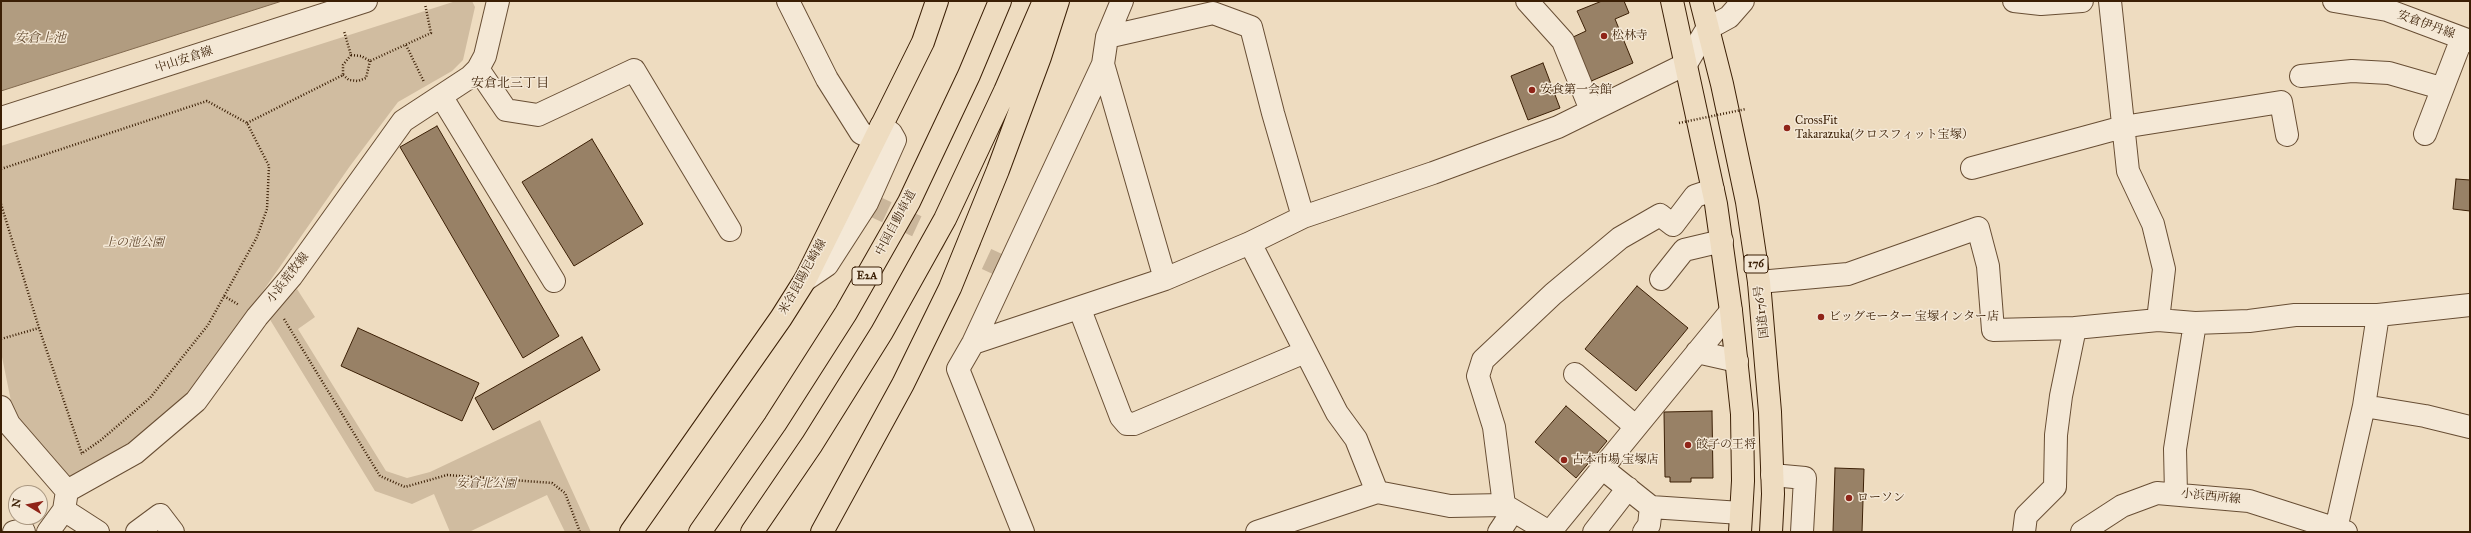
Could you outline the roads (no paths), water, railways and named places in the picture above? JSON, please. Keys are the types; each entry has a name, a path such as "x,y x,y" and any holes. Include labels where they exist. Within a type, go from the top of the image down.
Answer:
{"main road":[{"path":"877,132 924,42 937,1"},
{"name":"中国自動車道","path":"700,532 776,424 846,313 909,202 969,75 1000,1"},
{"path":"752,532 812,444 882,332 945,220 1005,91 1044,1"},
{"path":"822,532 903,384 950,288 998,170 1040,57 1058,1"},
{"name":"176","path":"1672,1 1713,190 1732,311 1742,414 1743,481 1741,523"},
{"name":"国道176号","path":"1701,1 1722,84 1745,195 1758,282 1766,350 1772,475 1771,532"},
{"name":"米谷昆陽尼崎線","path":"631,532 781,318 805,280"}],"street":[{"name":"中山安倉線","path":"1,118 366,1"},
{"name":"小浜荒牧線","path":"48,532 66,500 89,477 135,453 196,401 272,299 291,277 403,121 433,91 478,69 485,56 498,1"},
{"path":"788,1 827,79 861,132 891,133 895,140 867,203 827,265 805,280"},
{"path":"1023,532 958,369 973,343 1103,64 1107,37 1122,1"},
{"path":"1527,1 1563,41 1591,110"},
{"path":"973,343 1165,279 1250,243 1303,217 1528,138 1558,126 1686,64 1707,29 1729,17 1743,1"},
{"path":"2021,1 2041,4 2082,1"},
{"path":"2110,1 2128,171 2153,224 2164,269 2158,320"},
{"name":"安倉伊丹線","path":"2334,1 2387,10 2466,39"},
{"path":"1107,37 1213,13 1252,27 1273,113 1303,217"},
{"path":"2425,134 2441,88 2466,39"},
{"path":"1103,64 1165,279"},
{"path":"478,69 506,110 538,115 634,70 730,230"},
{"path":"2301,76 2352,72 2389,73 2441,88"},
{"path":"433,91 554,281"},
{"path":"1972,168 2123,127 2281,102 2287,135"},
{"path":"1499,532 1508,508 1494,427 1478,376 1482,360 1553,294 1620,238 1660,215 1673,225 1695,196 1713,190"},
{"path":"1758,282 1848,274 1978,228 1988,266 1993,330 2075,328 2158,320 2195,322 2249,321 2295,315 2378,315 2470,305"},
{"path":"1660,278 1684,250 1722,241"},
{"path":"1250,243 1337,413 1356,439 1377,492"},
{"path":"1257,532 1377,492 1450,506 1508,508 1550,532 1732,311"},
{"path":"1082,315 1121,417 1127,424 1134,424 1305,352"},
{"path":"2341,530 2364,406 2378,315"},
{"path":"2176,494 2175,449 2195,322"},
{"path":"2024,532 2026,516 2054,487 2056,436 2061,396 2075,328"},
{"path":"1697,352 1736,361"},
{"path":"1574,374 1636,427"},
{"path":"2364,406 2425,416 2470,427"},
{"path":"1,407 9,424 66,500 98,532"},
{"path":"1602,468 1652,507 1741,523"},
{"path":"1772,475 1805,478 1802,532"},
{"path":"1594,532 1628,488"},
{"name":"小浜西所線","path":"2082,532 2122,506 2157,493 2249,501 2341,530"},
{"path":"1644,532 1649,525 1652,507"},
{"path":"137,532 160,515 173,532"},
{"path":"14,532 23,530 24,532"}],"water":[{"name":"安倉上池","path":"1,1 282,1 1,91"}],"tunnel":[{"path":"867,203 1006,268"}],"place":[{"name":"松林寺","path":"1604,36"},
{"name":"安食第一会館","path":"1532,90"},
{"name":"CrossFit Takarazuka(クロスフィット宝塚）","path":"1787,128"},
{"name":"ビッグモーター 宝塚インター店","path":"1821,317"},
{"name":"餃子の王将","path":"1688,445"},
{"name":"古本市場 宝塚店","path":"1564,460"},
{"name":"ローソン","path":"1849,498"}],"district":[{"name":"安倉北三丁目","path":"510,84"}],"park label":[{"name":"上の池公園","path":"134,243"},
{"name":"安倉北公園","path":"486,484"}]}
